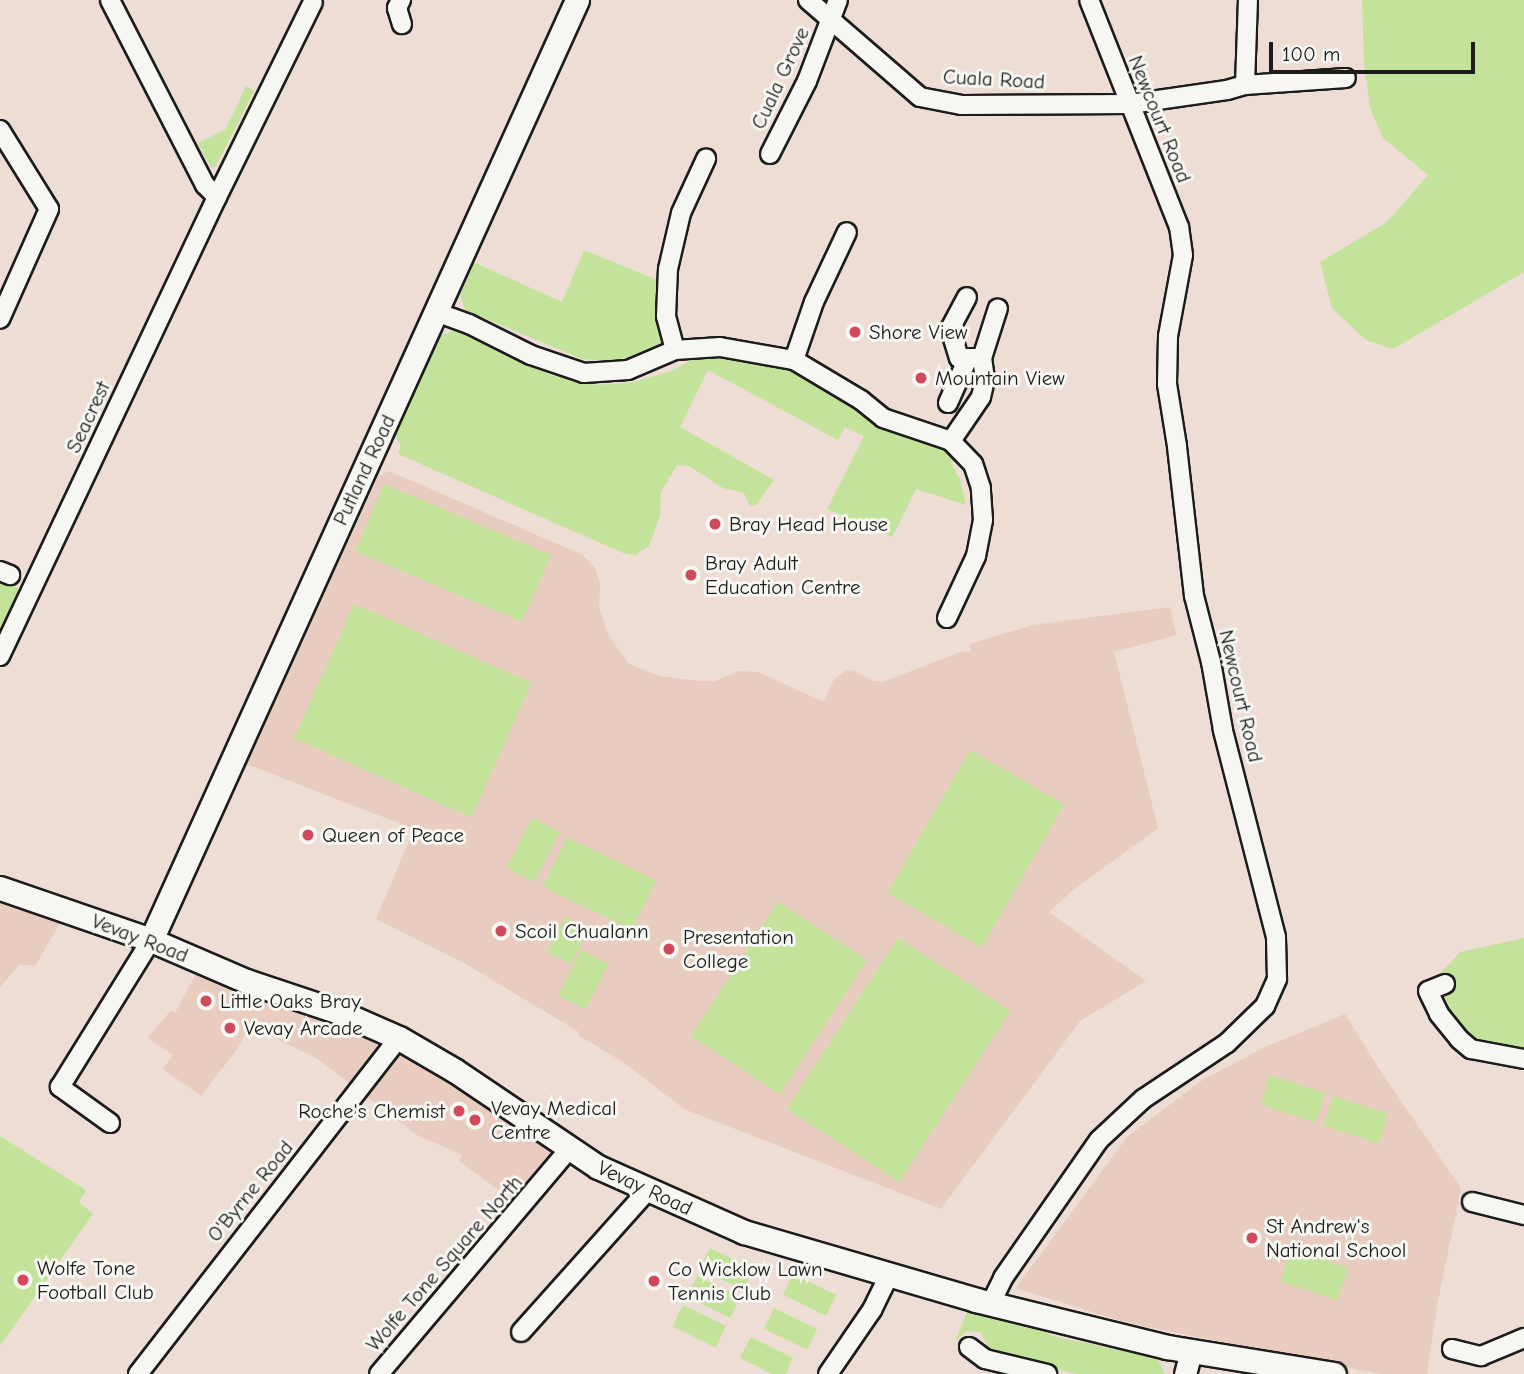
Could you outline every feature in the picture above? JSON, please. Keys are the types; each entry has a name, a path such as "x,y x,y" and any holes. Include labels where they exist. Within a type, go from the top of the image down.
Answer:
{"main road":[{"name":"Putland Road","path":"151,940 577,0"},
{"name":"Vevay Road","path":"0,888 151,940 246,981 342,1013 399,1038 454,1070 598,1167 744,1232 1188,1363 1334,1374"}],"street":[{"path":"110,0 205,184 217,197"},
{"path":"401,0 397,8 402,24"},
{"name":"Cuala Road","path":"808,0 920,97 962,105 1130,104 1245,85 1346,78"},
{"name":"Cuala Grove","path":"770,154 807,81 838,0"},
{"name":"Newcourt Road","path":"991,1303 1003,1278 1099,1140 1143,1099 1227,1043 1265,1006 1277,979 1276,937 1223,730 1192,583 1177,446 1167,384 1168,336 1183,255 1179,226 1089,0"},
{"path":"1245,85 1248,0"},
{"name":"Seacrest","path":"0,656 217,197 313,2"},
{"path":"0,130 49,209 0,319"},
{"path":"675,350 666,316 668,269 681,213 706,159"},
{"path":"794,360 814,302 847,232"},
{"path":"967,297 950,329 959,358 975,358"},
{"path":"948,403 975,358 998,308"},
{"path":"436,312 470,324 531,355 584,373 628,370 675,350 720,347 794,360 862,400 883,418 951,441 973,464 981,488 983,520 976,556 947,618"},
{"path":"951,441 981,397 985,379 975,358"},
{"path":"110,1123 60,1087 151,940"},
{"path":"1445,984 1428,991 1439,1014 1459,1039 1471,1049 1524,1059"},
{"name":"O'Byrne Road","path":"138,1374 399,1038"},
{"name":"Wolfe Tone Square North","path":"379,1374 569,1149"},
{"path":"521,1332 648,1190"},
{"path":"1472,1202 1524,1215"},
{"path":"828,1374 872,1310 888,1275"},
{"path":"1452,1349 1481,1356 1524,1338"},
{"path":"969,1347 985,1359 1047,1374"}],"shaded area":[{"name":"Presentation College","path":"389,471 583,555 595,568 600,583 599,608 609,636 629,664 659,676 715,681 739,671 758,672 824,702 834,679 845,671 853,670 873,681 883,682 960,652 971,652 970,644 1033,625 1170,607 1176,635 1114,652 1158,828 1072,891 1049,912 1146,981 1080,1021 941,1209 684,1109 623,1062 578,1035 579,1032 464,963 376,919 414,829 246,764 378,477"},
{"path":"0,901 60,923 35,966 20,964 0,987"},
{"path":"197,972 368,1034 411,1054 549,1145 550,1153 511,1199 459,1161 462,1155 417,1135 316,1058 250,1026 235,1052 201,1096 163,1069 173,1055 148,1038 171,1010 175,1013"},
{"name":"St Andrew's National School","path":"1345,1014 1381,1072 1461,1188 1438,1301 1427,1374 1380,1374 1124,1322 1016,1288 1127,1137 1201,1081 1263,1048"}],"green space":[{"path":"1362,0 1524,0 1524,272 1393,349 1366,340 1332,308 1320,262 1387,222 1428,175 1383,138 1370,108 1364,63"},
{"path":"246,86 254,91 216,166 211,168 198,143 226,129"},
{"path":"584,250 662,282 663,341 655,350 610,361 582,359 465,310 460,295 472,269 471,261 562,302"},
{"path":"456,330 551,375 593,385 630,383 668,372 702,355 730,354 776,363 824,384 879,421 951,450 960,458 951,463 960,479 966,505 916,489 892,537 827,509 864,436 845,427 838,440 708,370 680,427 774,480 756,505 750,506 744,493 723,488 689,466 677,465 661,492 660,516 649,546 635,555 623,553 398,454 401,446 395,436 398,426 441,335"},
{"path":"384,484 551,555 522,622 355,551"},
{"path":"0,579 20,589 0,632"},
{"path":"354,604 531,683 471,817 294,738"},
{"path":"970,750 1064,804 982,947 888,893"},
{"path":"532,818 560,832 534,882 507,868"},
{"path":"567,837 656,880 632,930 543,886"},
{"path":"778,902 867,960 780,1094 691,1036"},
{"path":"565,917 589,930 571,964 547,951"},
{"path":"898,938 1010,1011 899,1182 787,1109"},
{"path":"1524,938 1524,1049 1466,1036 1444,1004 1447,989 1439,975 1460,952"},
{"path":"581,950 609,964 585,1010 558,995"},
{"path":"1270,1075 1325,1093 1316,1122 1260,1104"},
{"path":"1333,1096 1388,1114 1379,1143 1323,1125"},
{"name":"Wolfe Tone Football Club","path":"0,1136 86,1190 79,1202 93,1214 0,1346"},
{"path":"710,1248 753,1269 743,1290 700,1269"},
{"path":"1291,1249 1348,1268 1338,1300 1280,1281"},
{"path":"793,1274 836,1295 826,1316 783,1295"},
{"path":"697,1276 740,1297 730,1318 687,1297"},
{"path":"683,1305 726,1326 716,1348 672,1327"},
{"path":"969,1307 1026,1320 1052,1336 1157,1358 1165,1374 1078,1374 998,1355 989,1348 980,1332 967,1331 955,1341"},
{"path":"774,1308 817,1329 807,1350 764,1329"},
{"path":"751,1337 793,1358 786,1374 772,1374 740,1358"}],"place":[{"name":"Shore View","path":"855,332"},
{"name":"Mountain View","path":"921,378"},
{"name":"Bray Head House","path":"715,524"},
{"name":"Bray Adult Education Centre","path":"691,575"},
{"name":"Queen of Peace","path":"308,835"},
{"name":"Scoil Chualann","path":"501,931"},
{"name":"Presentation College","path":"669,949"},
{"name":"Little Oaks Bray","path":"206,1001"},
{"name":"Vevay Arcade","path":"230,1028"},
{"name":"Roche's Chemist","path":"459,1111"},
{"name":"Vevay Medical Centre","path":"475,1120"},
{"name":"St Andrew's National School","path":"1252,1238"},
{"name":"Wolfe Tone Football Club","path":"23,1280"},
{"name":"Co Wicklow Lawn Tennis Club","path":"654,1281"}]}
